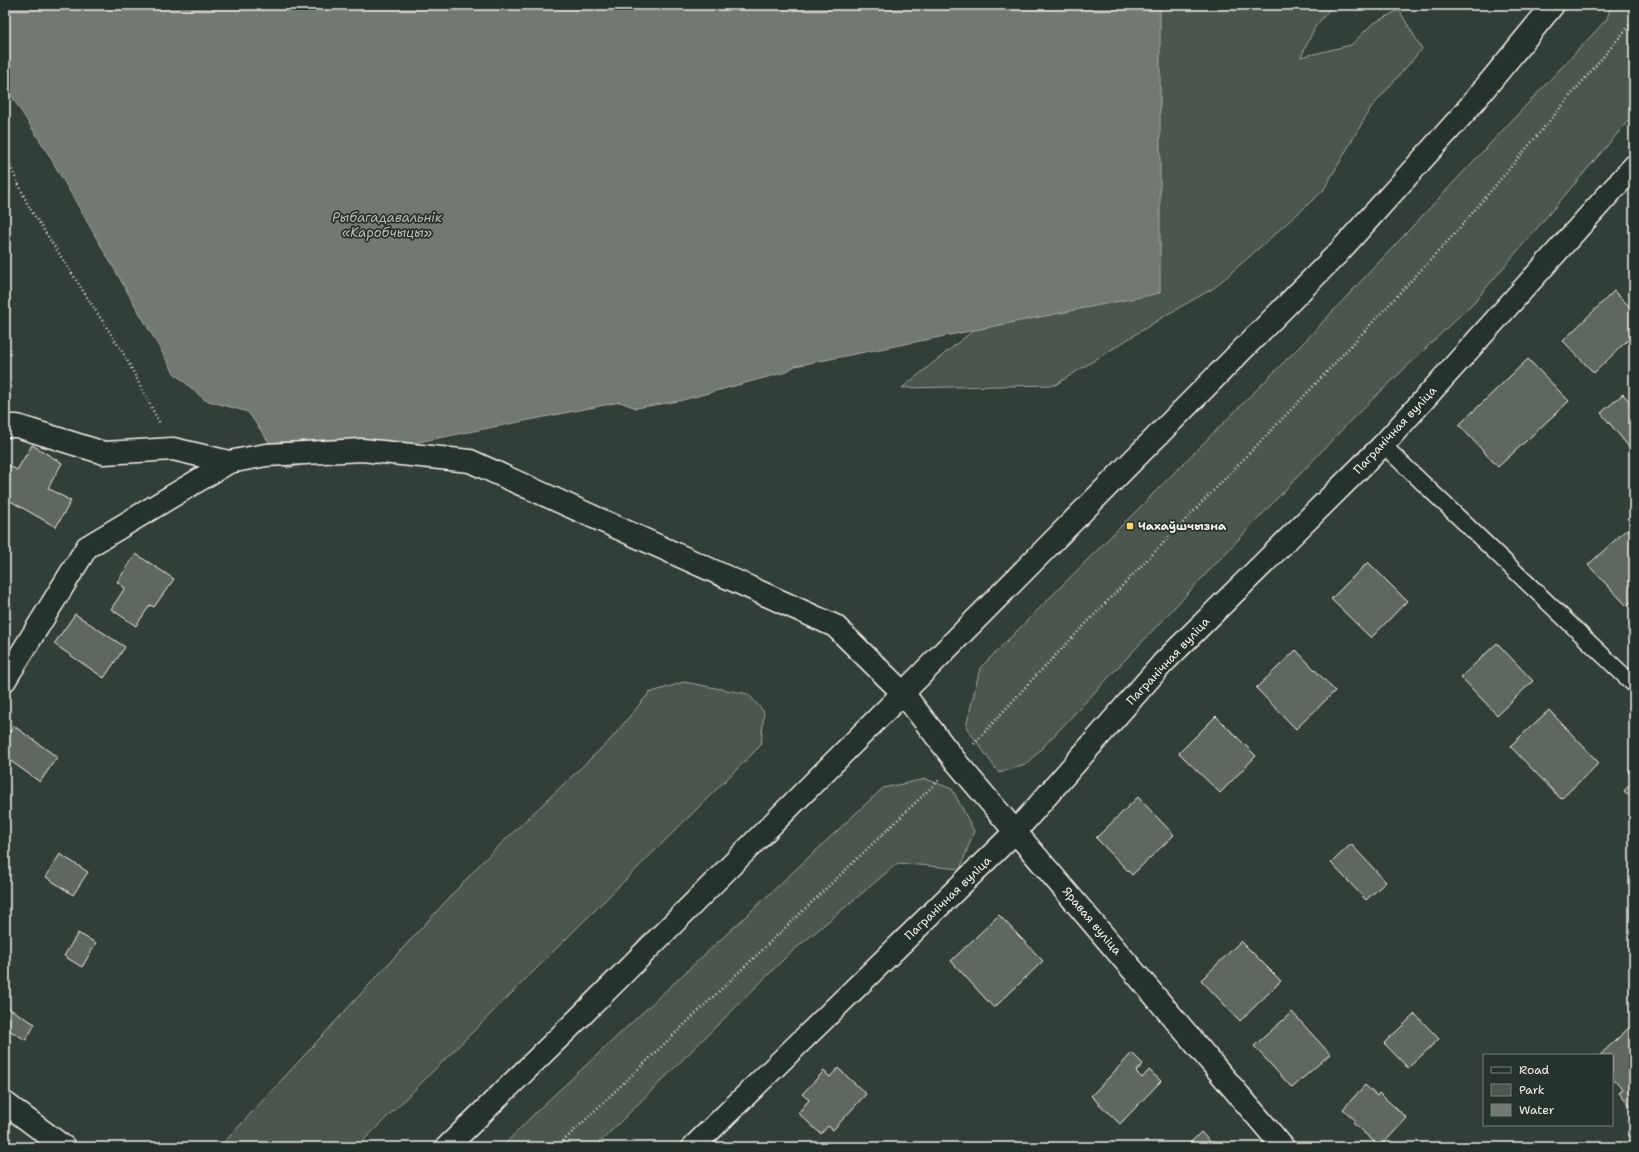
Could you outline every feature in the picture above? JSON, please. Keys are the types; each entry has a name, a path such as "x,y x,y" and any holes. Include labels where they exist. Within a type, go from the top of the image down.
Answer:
{"street":[{"path":"447,1147 580,1017 903,693 1338,253 1466,111 1553,5"},
{"name":"Пагранічная вуліца","path":"693,1147 1016,831 1163,663 1383,444 1634,166"},
{"path":"5,426 17,426 104,453 173,449 229,462"},
{"name":"Яравая вуліца","path":"229,462 266,455 362,450 470,461 835,626 903,693 957,763 1283,1147"},
{"path":"5,680 87,547 229,462"},
{"path":"5,1102 64,1147"}],"lane":[{"path":"1383,444 1634,686"}],"path":[{"path":"557,1147 957,763 1028,683 1304,396 1458,230 1634,20"},
{"path":"5,154 29,207 125,356 173,449"}],"green space":[{"path":"1148,5 1333,5 1315,27 1301,57 1351,45 1372,24 1399,10 1422,49 1370,109 1323,191 1214,288 1168,314 1055,385 902,388 1011,300"},
{"path":"1611,5 1634,5 1634,114 1475,301 1351,420 1028,763 999,773 966,727 980,668 1303,343 1607,19"},
{"path":"684,682 748,694 764,712 761,745 357,1147 220,1147 483,861 610,740 649,693"},
{"path":"926,779 952,789 974,831 960,869 898,863 788,955 595,1147 502,1147 537,1111 883,788"}],"water":[{"name":"Рыбагадавальнік «Каробчыцы»","path":"5,5 1160,5 1160,293 795,366 786,372 679,401 636,408 620,402 287,468 248,412 205,400 174,373 46,150 5,86"}],"building":[{"path":"1614,291 1634,311 1634,334 1594,373 1563,341"},
{"path":"1528,359 1569,401 1498,467 1459,425"},
{"path":"1623,394 1634,407 1634,453 1601,413"},
{"path":"32,445 62,463 48,488 71,501 56,527 5,498 5,463 17,470"},
{"path":"1627,529 1634,536 1634,599 1627,606 1588,565"},
{"path":"136,554 174,579 154,607 150,605 136,626 111,609 125,588 117,582"},
{"path":"1368,562 1407,601 1371,638 1331,599"},
{"path":"75,614 125,647 104,678 54,644"},
{"path":"1497,643 1533,681 1497,715 1461,677"},
{"path":"1296,650 1335,691 1296,729 1256,688"},
{"path":"1549,710 1599,763 1561,799 1510,746"},
{"path":"1216,716 1256,756 1220,793 1179,753"},
{"path":"14,726 57,757 40,782 5,757 5,738"},
{"path":"1634,766 1634,779 1628,772"},
{"path":"1634,779 1634,800 1624,791"},
{"path":"1138,797 1174,835 1132,875 1096,838"},
{"path":"1351,844 1386,882 1366,900 1331,863"},
{"path":"60,854 88,872 73,895 46,877"},
{"path":"999,915 1043,961 994,1008 951,961"},
{"path":"78,933 96,943 82,967 64,956"},
{"path":"1241,941 1281,981 1240,1021 1201,980"},
{"path":"5,1006 35,1024 26,1040 5,1028"},
{"path":"1292,1012 1330,1054 1292,1088 1254,1046"},
{"path":"1415,1014 1439,1039 1408,1068 1384,1043"},
{"path":"1634,1023 1634,1109 1619,1093 1623,1089 1613,1078 1613,1054 1601,1054"},
{"path":"1132,1053 1143,1064 1136,1072 1142,1078 1149,1070 1161,1081 1120,1124 1091,1096"},
{"path":"838,1068 866,1094 833,1130 828,1126 821,1134 798,1113 809,1100 802,1094 824,1071 830,1077"},
{"path":"1365,1085 1377,1096 1379,1093 1407,1118 1380,1147 1353,1123 1355,1120 1343,1109"},
{"path":"1201,1132 1215,1147 1186,1147"}],"place":[{"name":"Чахаўшчызна","path":"1130,526"}]}
